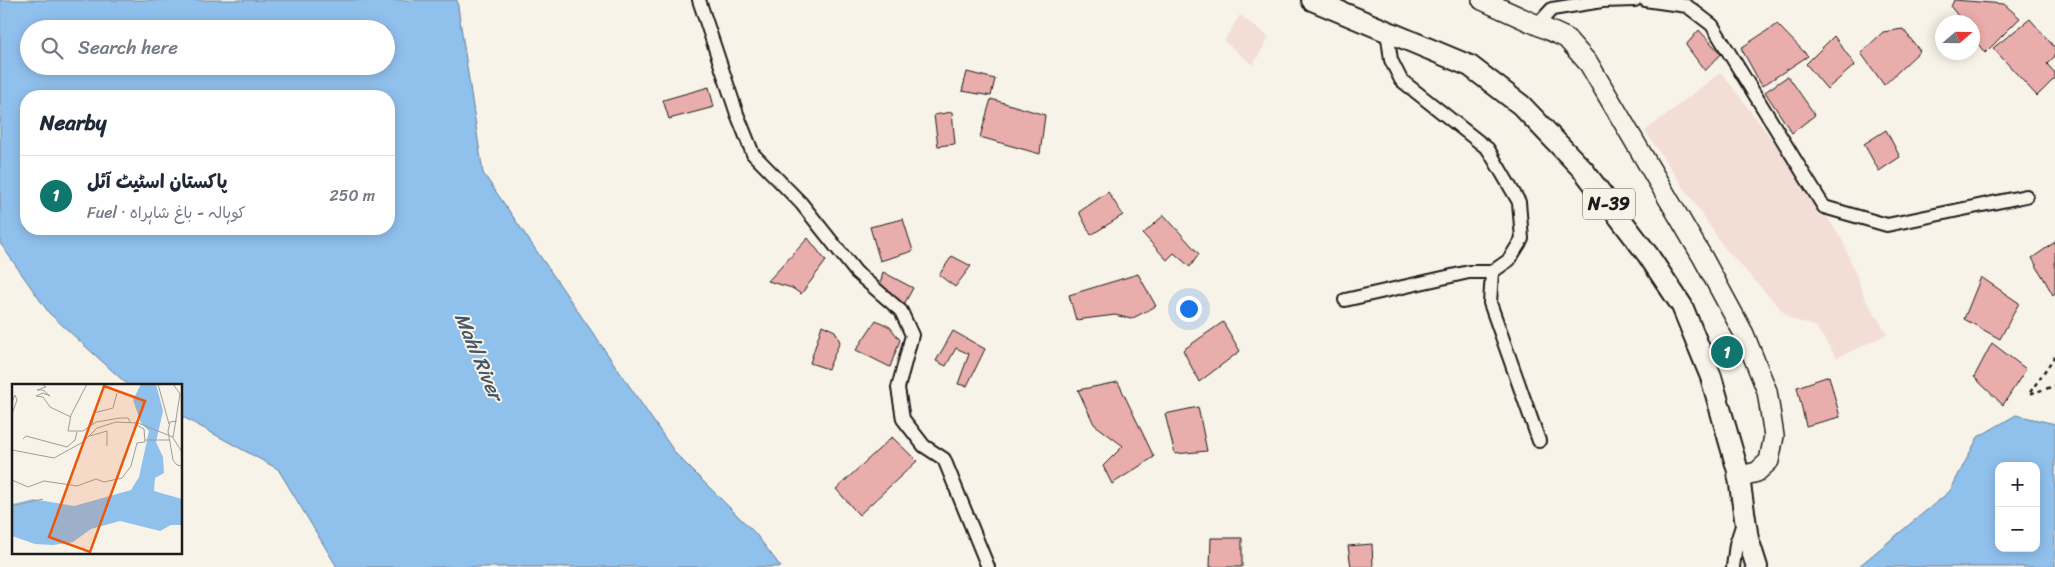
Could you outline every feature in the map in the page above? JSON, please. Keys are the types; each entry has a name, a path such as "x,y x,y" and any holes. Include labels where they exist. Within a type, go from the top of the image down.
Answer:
{"main road":[{"name":"N-39","path":"1312,0 1470,66 1520,105 1584,171 1648,255 1682,306 1711,377 1738,477 1748,539"},
{"path":"1482,0 1566,38 1589,64 1703,258 1744,334 1767,391 1774,436 1769,461 1757,472 1738,477"},
{"path":"1742,567 1748,539"},
{"path":"1748,539 1757,567"}],"street":[{"path":"699,0 737,114 753,154 801,203 856,272 901,311 912,335 898,388 903,419 924,446 944,459 988,567"},
{"path":"1537,25 1552,10 1602,1 1635,0"},
{"path":"1645,0 1687,6 1712,26 1824,207 1887,225 2026,196"},
{"path":"1344,300 1469,272 1492,272 1509,260 1522,239 1519,202 1488,149 1401,80 1391,60 1387,32"},
{"path":"1492,272 1490,303 1539,441"},
{"path":"1734,567 1736,544 1744,518"}],"path":[{"path":"2055,356 2029,394 2055,386"}],"shaded area":[{"path":"1240,15 1269,37 1253,65 1224,41"},
{"path":"1721,72 1786,158 1842,239 1865,298 1887,334 1837,358 1816,327 1789,318 1724,247 1645,131"}],"water":[{"name":"Mahl River","path":"0,0 457,0 483,173 676,454 755,533 781,567 337,567 278,469 182,417 182,384 127,384 49,313 0,243"},
{"path":"2016,415 2055,424 2055,567 1858,567 1950,491 1978,437"}],"building":[{"path":"1954,0 2004,4 2020,18 1985,53 1980,46 1980,15 1957,15 1951,7"},
{"path":"2030,19 2055,48 2055,56 2047,64 2055,73 2055,78 2037,96 1993,48"},
{"path":"1777,24 1808,56 1762,86 1741,48"},
{"path":"1903,29 1920,51 1884,85 1861,53 1883,32"},
{"path":"1699,30 1721,54 1705,71 1686,45"},
{"path":"1834,36 1855,65 1827,89 1806,64"},
{"path":"967,72 995,79 991,96 962,91"},
{"path":"1788,76 1815,115 1792,133 1765,92"},
{"path":"709,87 714,107 669,119 663,100"},
{"path":"991,99 1045,115 1040,154 980,137"},
{"path":"952,112 955,144 938,146 934,115"},
{"path":"1886,130 1900,157 1879,171 1864,144"},
{"path":"1108,192 1123,215 1091,235 1079,212"},
{"path":"1164,215 1199,254 1190,267 1174,253 1167,260 1143,234"},
{"path":"903,219 913,251 880,261 870,227"},
{"path":"808,238 826,261 801,294 792,288 768,281"},
{"path":"2055,242 2055,293 2053,295 2032,258"},
{"path":"952,256 971,266 955,287 939,275"},
{"path":"883,272 913,288 903,306 879,289"},
{"path":"1138,274 1156,306 1131,319 1115,315 1076,320 1069,295"},
{"path":"1981,277 2019,303 2000,339 1964,319"},
{"path":"876,320 890,327 900,340 890,367 856,350"},
{"path":"1223,322 1240,351 1199,382 1183,350"},
{"path":"822,325 835,331 840,342 828,369 810,363"},
{"path":"953,331 985,349 967,386 958,384 969,354 956,348 946,366 936,361"},
{"path":"1992,343 2026,369 2003,405 1974,377"},
{"path":"1829,376 1840,417 1806,426 1797,387"},
{"path":"1118,382 1154,457 1112,484 1103,466 1123,446 1094,424 1078,390"},
{"path":"1198,407 1207,451 1175,454 1165,414"},
{"path":"892,437 917,461 859,515 836,489"},
{"path":"1211,538 1242,538 1242,567 1210,567"},
{"path":"1372,544 1373,567 1351,567 1348,546"}],"place":[{"name":"پاکستان اسٹیٹ آئل","path":"1727,352"}]}
